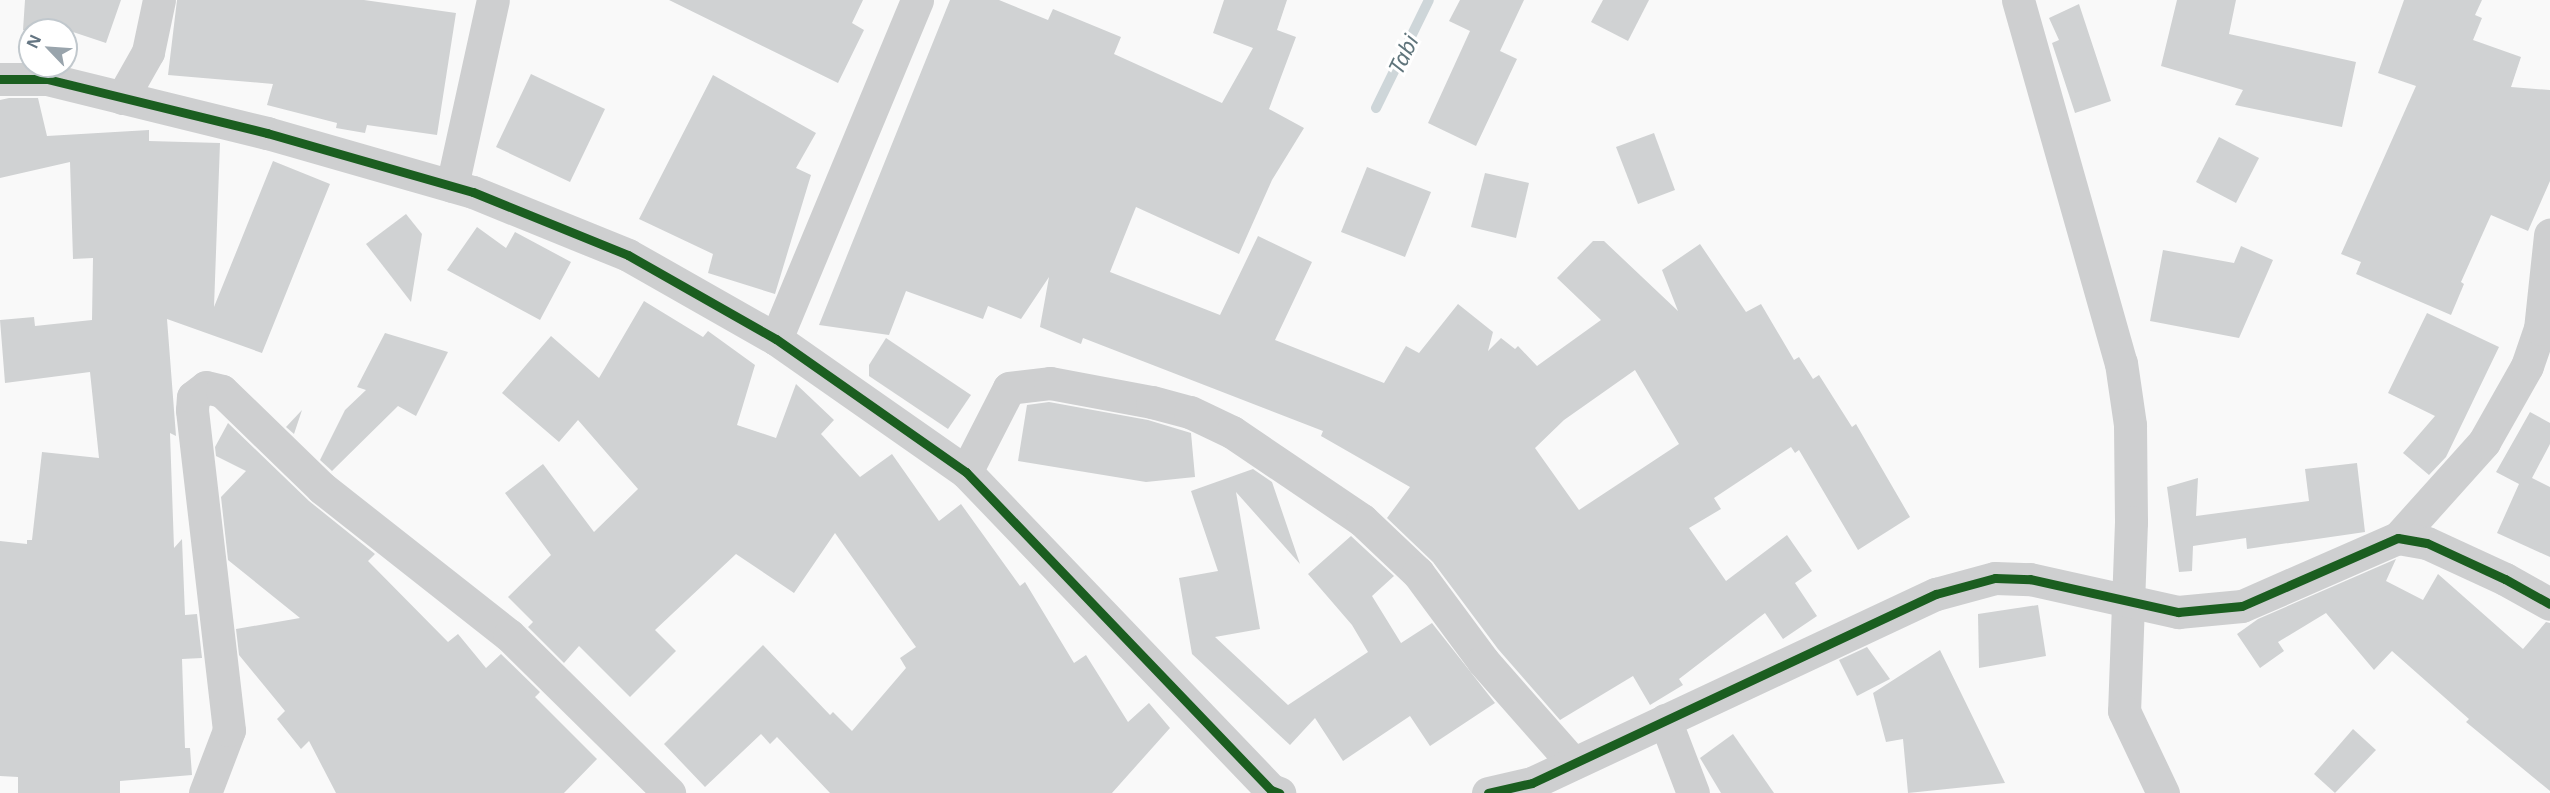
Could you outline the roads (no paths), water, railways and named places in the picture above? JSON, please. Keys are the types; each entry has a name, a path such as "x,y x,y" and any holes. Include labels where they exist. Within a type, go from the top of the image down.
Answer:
{"street":[{"path":"122,98 148,52 159,0"},
{"path":"452,186 493,0"},
{"path":"776,339 917,0"},
{"path":"2018,0 2121,363 2130,425 2124,711 2151,761 2163,793"},
{"path":"0,79 47,79 267,134 452,186 628,255 776,339 966,472 1271,790 1279,793"},
{"path":"1488,793 1532,783 1936,594 1995,578 2030,579 2178,612 2242,606 2398,538 2484,442 2527,366 2540,329 2550,235"},
{"path":"966,472 1009,388 1050,383 1152,402 1190,412 1232,432 1362,520 1418,573 1484,661 1573,763"},
{"path":"205,793 230,730 192,410 194,397 206,387 222,391 322,488 509,635 669,793"},
{"path":"2398,538 2427,543 2505,579 2550,604"},
{"path":"1665,720 1693,793"}],"waterway":[{"name":"Tabi","path":"1376,108 1429,0"}]}
